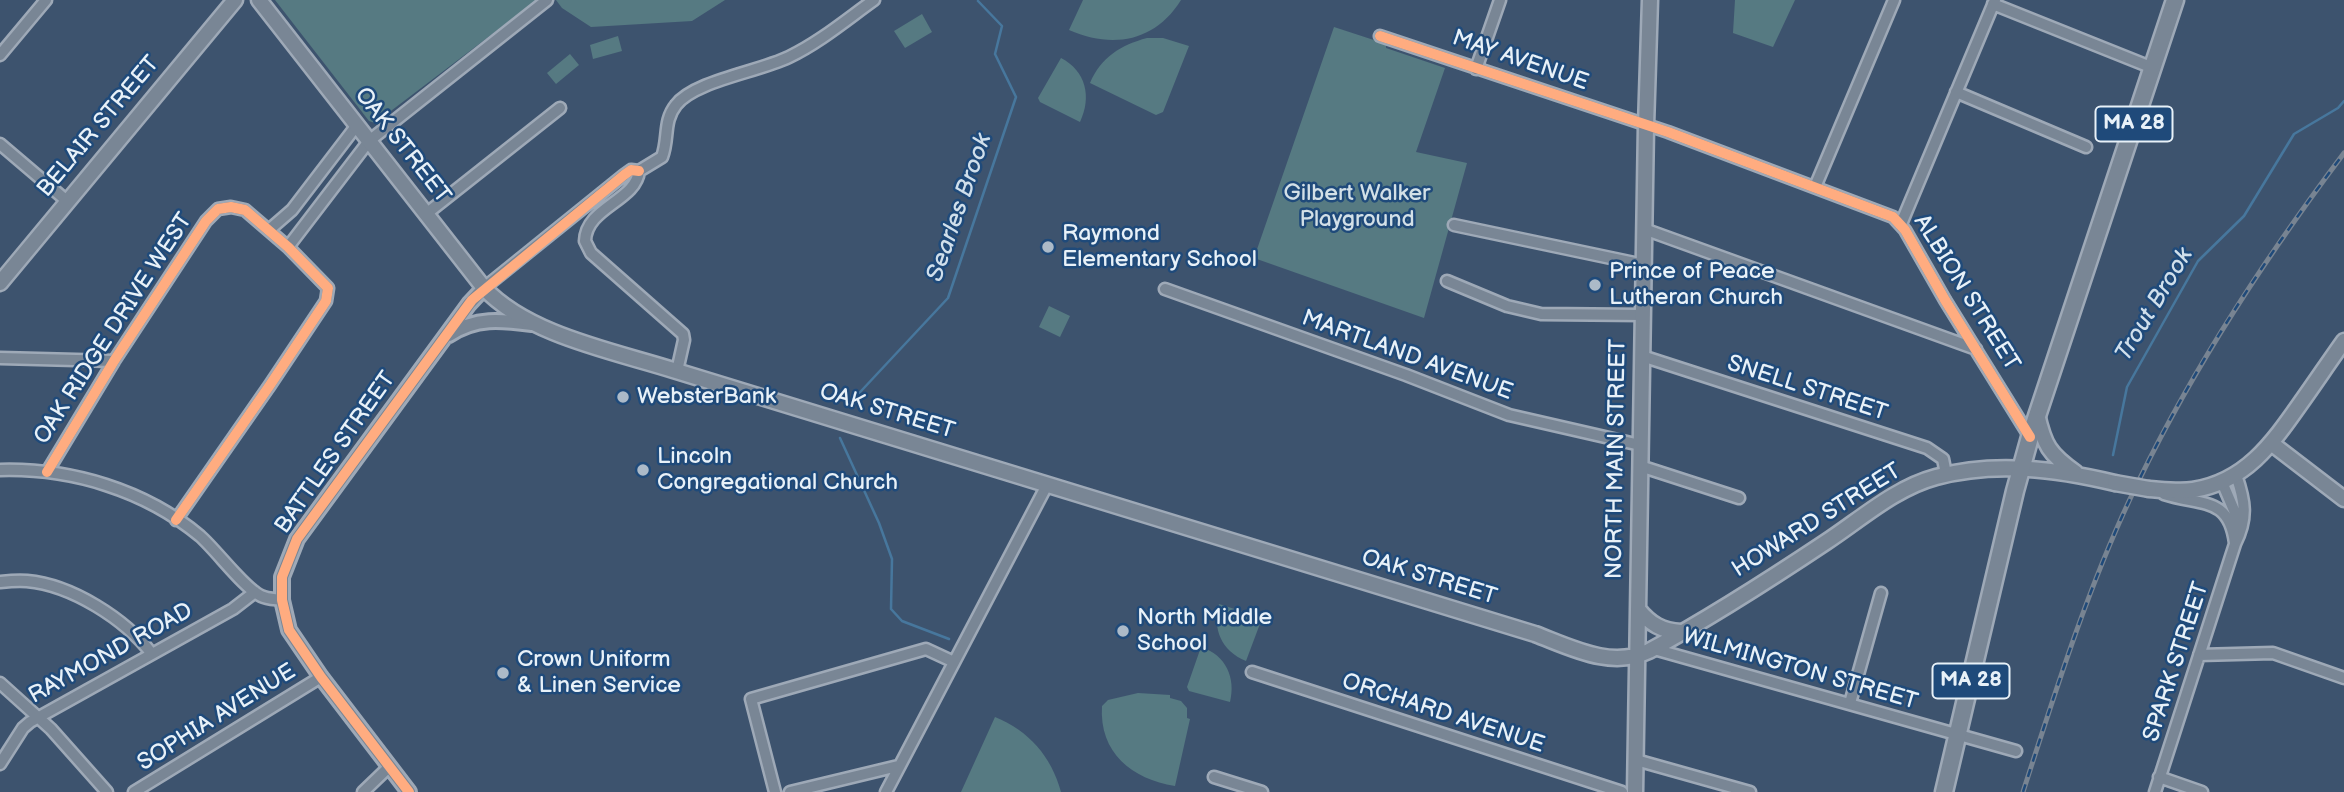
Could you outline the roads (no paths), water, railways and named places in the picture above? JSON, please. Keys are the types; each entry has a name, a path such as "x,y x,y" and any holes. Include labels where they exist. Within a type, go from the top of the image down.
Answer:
{"main road":[{"name":"BELAIR STREET","path":"0,284 235,0"},
{"name":"OAK STREET","path":"260,0 484,288 503,305 532,324 1522,630 1595,655 1615,659 1636,657"},
{"name":"NORTH MAIN STREET","path":"1635,792 1650,0"},
{"name":"MA 28","path":"1944,792 2030,437 2175,0"},
{"name":"HOWARD STREET","path":"1636,657 1654,649 1801,559 1900,492 1946,474 1977,469 2021,468 2076,473 2149,489 2193,490 2222,482 2259,457 2344,341"},
{"path":"2037,414 2043,440 2050,452 2076,473"},
{"path":"2271,443 2344,499"},
{"path":"1638,609 1654,625 1667,631 1681,632"}],"street":[{"path":"0,55 46,0"},
{"path":"288,247 369,141 547,0"},
{"path":"484,288 631,170 639,171 662,157 668,121 674,108 686,94 699,87 786,59 815,43 874,0"},
{"path":"1476,69 1500,0"},
{"path":"1815,187 1894,0"},
{"path":"1901,223 1994,2 2153,68"},
{"name":"MAY AVENUE","path":"1380,36 1646,126"},
{"path":"1956,92 2086,147"},
{"path":"426,214 560,108"},
{"path":"269,230 292,210 357,125"},
{"name":"ALBION STREET","path":"1646,126 1888,214 1901,223 2030,437"},
{"path":"0,144 67,201"},
{"path":"639,171 638,179 631,187 589,223 584,241 596,257 683,334 677,371"},
{"name":"OAK RIDGE DRIVE WEST","path":"47,472 114,361 206,221 218,209 231,207 245,210 288,247 328,288 326,302 177,520"},
{"path":"1454,225 1644,265"},
{"path":"1644,229 1976,349"},
{"path":"1447,281 1525,312 1643,315"},
{"name":"BATTLES STREET","path":"409,792 321,677 289,630 282,600 282,576 297,539 468,304 484,288"},
{"name":"MARTLAND AVENUE","path":"1165,289 1406,375 1509,415 1640,446"},
{"name":"BATTLES STREET","path":"441,342 462,327 483,321 502,320 532,324"},
{"name":"SNELL STREET","path":"1642,356 1927,448 1943,459 1946,474"},
{"path":"0,358 114,361"},
{"path":"1640,466 1739,498"},
{"path":"0,470 47,472 84,478 126,492 177,520 198,535 255,592 265,598 282,600"},
{"name":"SPARK STREET","path":"2155,792 2235,544 2242,530 2245,507 2236,475"},
{"name":"SPARK STREET","path":"2222,482 2236,515 2235,544"},
{"path":"886,792 1047,485"},
{"path":"2149,489 2218,508 2230,519 2235,544"},
{"path":"0,582 29,581 55,588 102,608 140,638 152,654"},
{"name":"RAYMOND ROAD","path":"0,764 23,728 38,717 233,609 255,592"},
{"path":"1850,703 1881,593"},
{"path":"775,792 751,699 926,649 954,662"},
{"name":"WILMINGTON STREET","path":"1654,649 2016,751"},
{"path":"2199,655 2273,653 2344,678"},
{"name":"ORCHARD AVENUE","path":"1252,672 1622,792"},
{"name":"SOPHIA AVENUE","path":"134,792 321,677"},
{"path":"0,683 38,717 107,792"},
{"path":"1636,760 1750,792"},
{"path":"790,792 898,766"},
{"path":"363,792 389,767"},
{"path":"1214,777 1262,792"},
{"path":"2159,777 2202,792"}],"waterway":[{"name":"Searles Brook","path":"849,404 948,298 1016,97 995,54 1002,26 978,1"},
{"name":"Trout Brook","path":"2113,455 2127,387 2198,261 2244,216 2294,134 2338,108 2344,101"},
{"name":"Searles Brook","path":"840,438 879,523 892,559 891,609 902,621 949,639"}],"railway":[{"path":"2023,792 2085,607 2114,535 2152,453 2228,320 2344,153"}],"place":[{"name":"Raymond Elementary School","path":"1048,247"},
{"name":"Prince of Peace Lutheran Church","path":"1595,285"},
{"name":"WebsterBank","path":"623,397"},
{"name":"Lincoln Congregational Church","path":"643,470"},
{"name":"North Middle School","path":"1123,631"},
{"name":"Crown Uniform & Linen Service","path":"503,673"}],"park label":[{"name":"Gilbert Walker Playground","path":"1357,207"}]}
